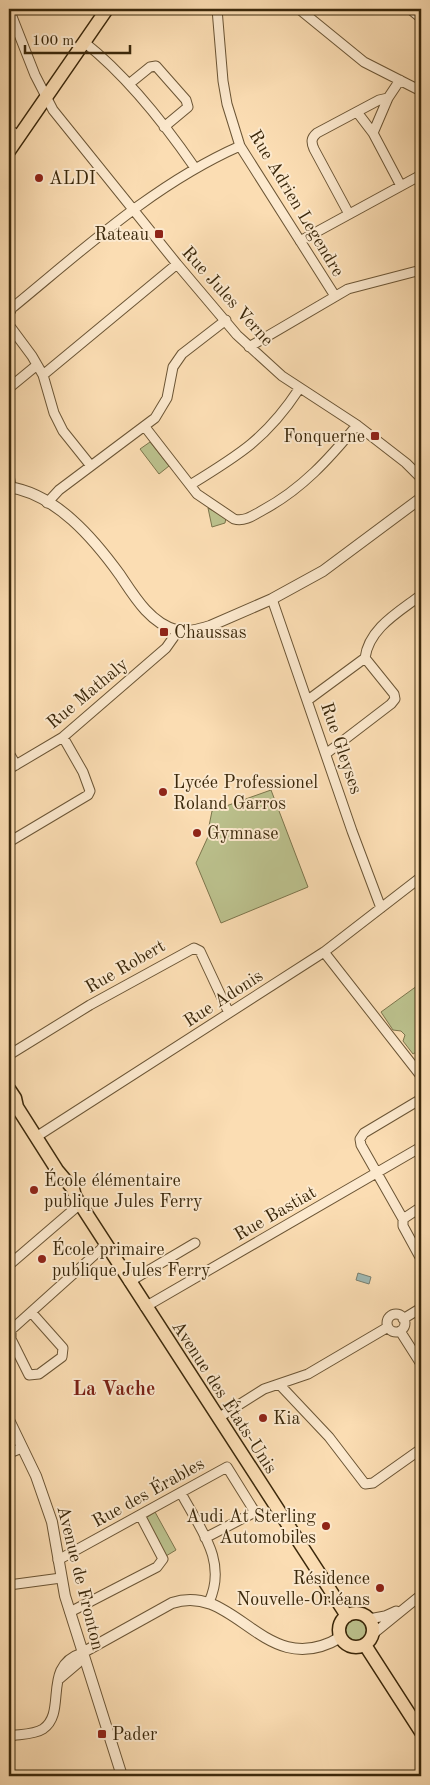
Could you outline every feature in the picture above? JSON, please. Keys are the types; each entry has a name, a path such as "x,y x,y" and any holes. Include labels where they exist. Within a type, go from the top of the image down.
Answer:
{"main road":[{"path":"9,151 14,133 46,98 107,9"},
{"name":"Avenue des États-Unis","path":"9,1089 15,1098 13,1103 57,1170 59,1178 68,1192 77,1200 347,1616"},
{"path":"356,1613 369,1619 373,1634 365,1645 360,1647 348,1645 341,1637 341,1623 347,1616 356,1613"},
{"path":"365,1645 421,1732"}],"street":[{"name":"Rue Jules Verne","path":"9,9 35,76 46,98 87,153 177,264 249,347 300,389 357,425 421,478"},
{"name":"Rue Adrien Legendre","path":"217,9 224,89 240,146 335,296"},
{"path":"299,9 364,62 421,91"},
{"path":"410,9 421,18"},
{"path":"84,42 114,67 129,84 195,168"},
{"path":"129,84 150,67 156,66 186,100 188,107 164,127"},
{"path":"373,132 388,98 400,80"},
{"path":"349,214 311,144 312,137 317,132 388,98"},
{"path":"357,112 373,132 401,186"},
{"path":"9,314 12,308 133,209 195,168 240,146"},
{"path":"300,241 421,175"},
{"path":"43,375 177,264"},
{"path":"249,347 335,296 359,285 421,270"},
{"path":"48,503 59,490 145,427 163,408 170,375 182,354 226,320"},
{"path":"9,325 43,375 58,422 69,440 92,466"},
{"path":"9,388 37,365"},
{"path":"190,485 232,460 255,443 282,415 300,389"},
{"path":"145,427 202,499 234,519 250,517 304,484 329,459 357,425"},
{"path":"9,475 10,487 32,494 73,521 97,545 136,599 152,616 178,630 210,626 272,599 324,571 421,498"},
{"path":"308,700 365,658 367,646 375,632 421,595"},
{"name":"Rue Gleyses","path":"272,599 327,753 352,831 381,908"},
{"name":"Rue Mathaly","path":"12,767 63,736 166,648 178,630"},
{"path":"327,753 369,722 395,699 394,694 365,658"},
{"path":"9,842 88,795 90,791 83,772 63,736"},
{"path":"9,753 12,767"},
{"name":"Rue Adonis","path":"36,1137 324,952 421,877"},
{"name":"Rue Robert","path":"9,1055 90,1005 194,948 200,951 229,1013"},
{"path":"324,952 421,1076"},
{"path":"421,1099 364,1133 360,1140 361,1145 403,1218 403,1226 421,1259"},
{"name":"Rue Bastiat","path":"145,1307 421,1147"},
{"path":"9,1265 77,1200"},
{"path":"403,1218 421,1207"},
{"path":"129,1282 195,1243"},
{"path":"31,1312 63,1348 62,1357 39,1374 28,1375 10,1339 11,1330 31,1312 106,1246"},
{"path":"403,1319 421,1308"},
{"path":"392,1315 400,1315 403,1319 404,1324 400,1330 392,1331 388,1327 388,1319 392,1315"},
{"path":"218,1418 264,1389 308,1374 388,1327"},
{"path":"400,1330 421,1364"},
{"path":"279,1384 329,1437 365,1484 373,1483 421,1449"},
{"name":"Avenue de Fronton","path":"9,1420 36,1476 52,1522 61,1578 70,1612 122,1776"},
{"path":"9,1453 22,1448"},
{"name":"Rue des Érables","path":"58,1560 227,1467 255,1512 205,1538"},
{"path":"181,1492 213,1554 217,1578 209,1602"},
{"path":"70,1612 157,1567 163,1559 140,1515"},
{"path":"9,1584 61,1578"},
{"path":"373,1634 421,1595"},
{"path":"9,1736 39,1731 48,1725 53,1714 59,1672 76,1655 172,1604 188,1599 209,1602 279,1646 315,1647 341,1637"},
{"path":"369,1619 386,1616 409,1604"}],"green space":[{"path":"150,442 169,466 159,474 140,449"},
{"path":"208,508 226,518 225,523 212,527"},
{"path":"271,790 308,887 221,923 196,863 212,828 209,826 212,811"},
{"path":"421,983 421,1049 413,1054 403,1041 405,1035 401,1031 393,1030 381,1012"},
{"path":"155,1512 176,1550 166,1556 146,1518"},
{"path":"356,1619 364,1622 367,1630 364,1638 356,1641 348,1638 345,1630 348,1622"}],"water":[{"path":"358,1273 371,1277 369,1284 356,1280"}],"place":[{"name":"ALDI","path":"39,178"},
{"name":"Rateau","path":"159,234"},
{"name":"Fonquerne","path":"375,436"},
{"name":"Chaussas","path":"164,632"},
{"name":"Lycée Professionel Roland Garros","path":"163,792"},
{"name":"Gymnase","path":"197,833"},
{"name":"École élémentaire publique Jules Ferry","path":"34,1190"},
{"name":"École primaire publique Jules Ferry","path":"42,1259"},
{"name":"Kia","path":"263,1418"},
{"name":"Audi At Sterling Automobiles","path":"326,1526"},
{"name":"Résidence Nouvelle-Orléans","path":"380,1588"},
{"name":"Pader","path":"102,1734"}],"district":[{"name":"La Vache","path":"114,1388"}]}
